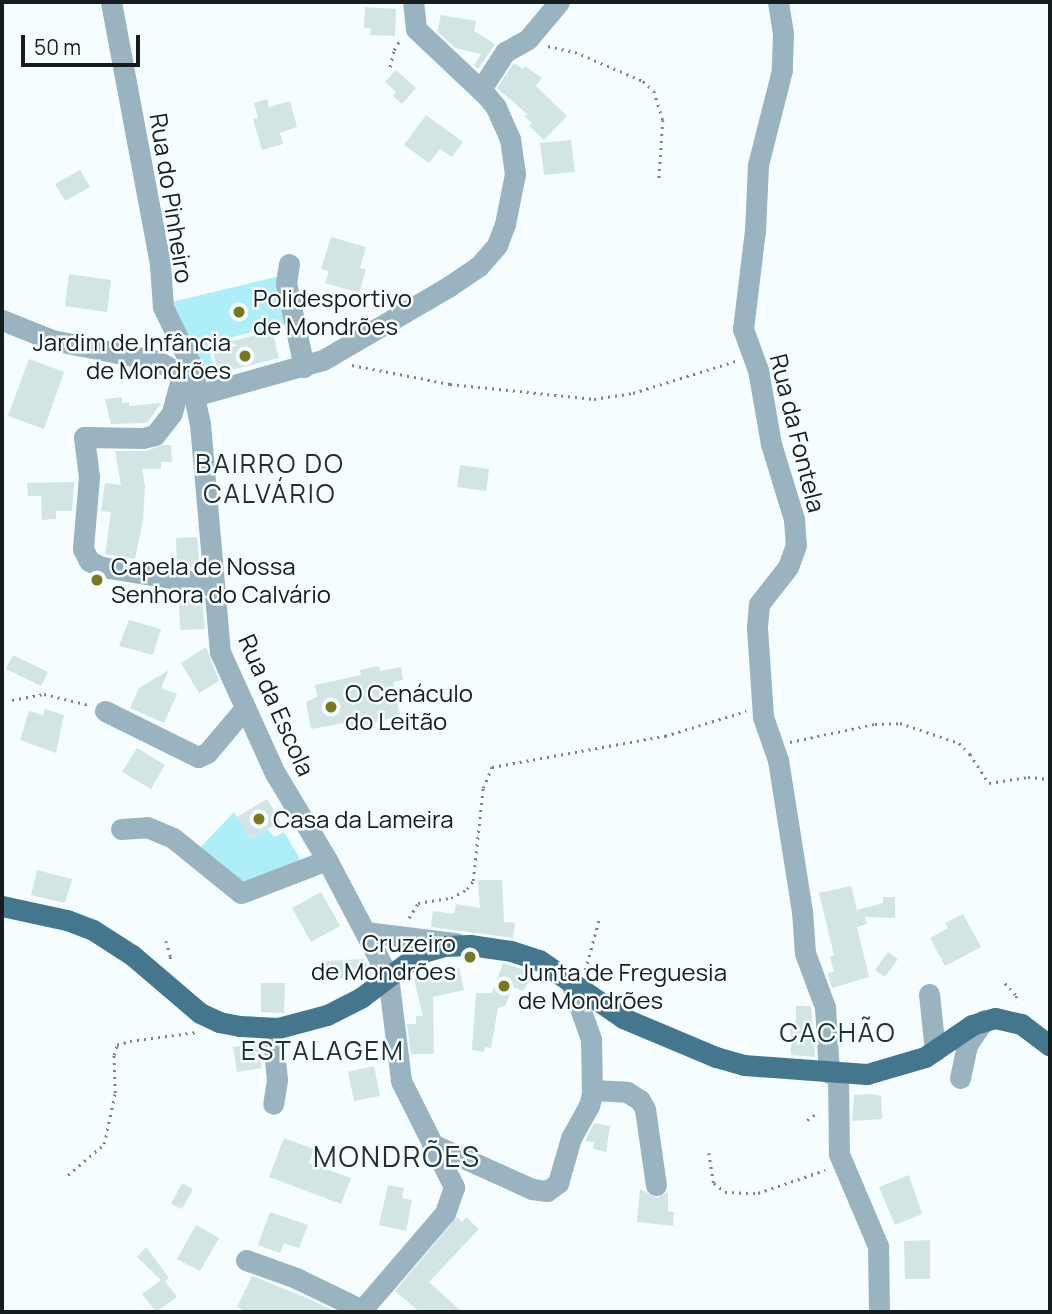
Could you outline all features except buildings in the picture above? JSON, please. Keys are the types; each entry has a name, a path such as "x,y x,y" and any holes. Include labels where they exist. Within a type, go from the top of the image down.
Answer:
{"main road":[{"path":"2,906 66,919 102,934 140,961 200,1013 226,1024 272,1029 342,1009 406,961 427,950 479,946 530,957 623,1018 726,1061 833,1074 867,1074 935,1051 984,1020 1012,1020 1050,1045"}],"street":[{"name":"Rua do Pinheiro","path":"111,2 160,265 163,307 195,373 194,396"},
{"path":"2,320 52,340 149,358 181,375 194,396 323,360 449,287 479,266 497,244 505,224 515,166 499,114 481,89 416,29 414,2"},
{"path":"481,89 505,52 524,42 559,2"},
{"name":"Rua da Fontela","path":"778,2 783,34 782,70 758,165 755,230 743,325 745,339 760,379 771,444 796,533 790,563 764,595 757,615 762,706 774,745 802,911 805,953 825,1007 842,1165 878,1245 878,1312"},
{"path":"289,264 286,283 304,367"},
{"path":"181,375 172,413 155,435 143,438 85,437 89,477 83,549 89,561 102,567 214,585"},
{"name":"Rua da Escola","path":"194,396 200,424 219,645 275,773 327,860 388,976"},
{"path":"105,711 198,757 207,753 245,708"},
{"path":"121,830 148,827 173,838 241,893 327,860"},
{"path":"366,932 479,946"},
{"path":"246,1260 296,1278 360,1311 451,1203 452,1182 399,1074 388,976"},
{"path":"432,1143 532,1189 551,1189 560,1179 571,1138 589,1106 592,1090 591,1039 574,984"},
{"path":"929,994 935,1051"},
{"path":"960,1078 967,1045 984,1020"},
{"path":"272,1029 276,1080 273,1104"},
{"path":"592,1090 627,1092 642,1102 656,1185"}],"path":[{"path":"390,66 399,40 416,29"},
{"path":"524,42 571,50 652,88 660,102 663,120 659,180"},
{"path":"348,365 450,384 593,399 632,393 753,356"},
{"path":"12,700 44,694 68,698 105,711"},
{"path":"407,937 410,915 415,905 456,895 473,881 483,788 492,767 665,736 762,706"},
{"path":"774,745 875,724 900,723 959,743 989,783 1028,777 1050,779"},
{"path":"574,984 599,920"},
{"path":"1005,983 1017,998 1012,1020"},
{"path":"68,1175 104,1144 115,1093 114,1055 117,1045 189,1034 226,1024"},
{"path":"709,1153 710,1172 716,1188 735,1193 758,1194 842,1165"}],"shaded area":[{"name":"Polidesportivo de Mondrões","path":"280,276 290,323 208,343 217,385 210,387 189,348 172,302"},
{"path":"234,812 250,839 268,829 274,837 284,832 303,864 244,889 198,850"}],"place":[{"name":"Polidesportivo de Mondrões","path":"239,312"},
{"name":"Jardim de Infância de Mondrões","path":"245,356"},
{"name":"Capela de Nossa Senhora do Calvário","path":"97,580"},
{"name":"O Cenáculo do Leitão","path":"331,707"},
{"name":"Casa da Lameira","path":"259,819"},
{"name":"Cruzeiro de Mondrões","path":"470,957"},
{"name":"Junta de Freguesia de Mondrões","path":"504,986"}],"district":[{"name":"BAIRRO DO CALVÁRIO","path":"270,479"},
{"name":"CACHÃO","path":"838,1033"},
{"name":"ESTALAGEM","path":"323,1051"},
{"name":"MONDRÕES","path":"397,1156"}]}
